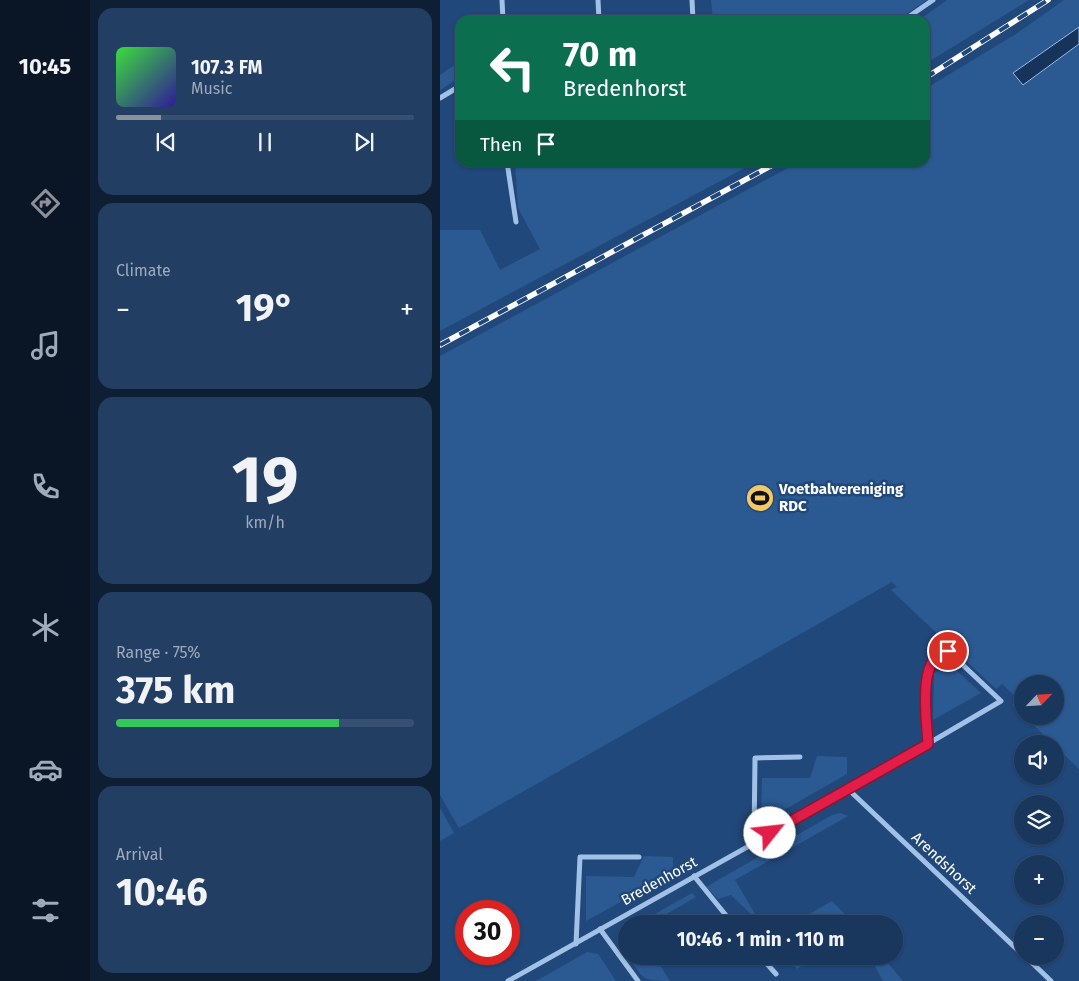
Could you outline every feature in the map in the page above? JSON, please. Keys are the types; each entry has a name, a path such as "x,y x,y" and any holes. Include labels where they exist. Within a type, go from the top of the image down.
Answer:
{"street":[{"path":"502,0 503,15"},
{"path":"598,0 599,15"},
{"path":"692,0 693,15"},
{"path":"911,15 933,0"},
{"path":"440,98 455,89"},
{"path":"508,167 516,222"},
{"name":"Bredenhorst","path":"508,981 754,841 849,790 928,744 1001,701 948,651 942,652 937,656 926,675 928,744"},
{"path":"754,841 754,758 800,757"},
{"name":"Arendshorst","path":"849,790 1014,946"},
{"name":"Bredenhorst","path":"576,944 580,857 639,857"},
{"path":"694,876 726,915"},
{"path":"600,929 631,978 638,981"},
{"path":"768,965 776,974"},
{"name":"Arendshorst","path":"1034,965 1051,981"}],"shaded area":[{"path":"711,0 927,0 904,15 712,15"},
{"path":"947,0 1029,0 930,61 930,15 926,15"},
{"name":"Voetbalvereniging RDC","path":"1064,0 1079,0 1079,27 1013,74 1023,84 1079,44 1079,769 1064,755 1064,735 1044,735 1033,725 1064,725 1064,675 1014,675 1014,695 1002,684 996,689 891,590 897,587 892,582 459,828 440,795 440,356 790,167 930,167 930,86 1016,34"},
{"path":"1079,27 1079,44 1023,85 1013,73"},
{"path":"455,65 455,80 440,90 440,75"},
{"path":"515,167 747,167 440,331 440,230 480,230 500,270 540,249 518,208"},
{"path":"945,668 954,668 981,693 933,720 934,673"},
{"path":"817,756 847,757 847,774 761,823 762,778 810,778"},
{"path":"440,808 454,833 440,841"},
{"path":"840,813 848,816 735,880 756,915 752,915 731,895 718,899 706,887 832,815"},
{"path":"644,856 673,857 673,873 586,921 586,876 634,877"},
{"path":"692,893 696,897 665,915 653,915"},
{"path":"832,901 845,915 808,915"},
{"path":"587,952 598,954 616,981 536,981"},
{"path":"634,965 660,965 670,981 648,979"},
{"path":"794,965 804,965 797,969"},
{"path":"874,965 890,965 903,981 883,981"}],"railway":[{"path":"930,75 1048,0"},
{"path":"440,345 769,167"}],"place":[{"name":"Voetbalvereniging RDC","path":"760,498"}],"route":[{"path":"770,833 928,744 926,675 937,656 942,652 948,651"}]}
